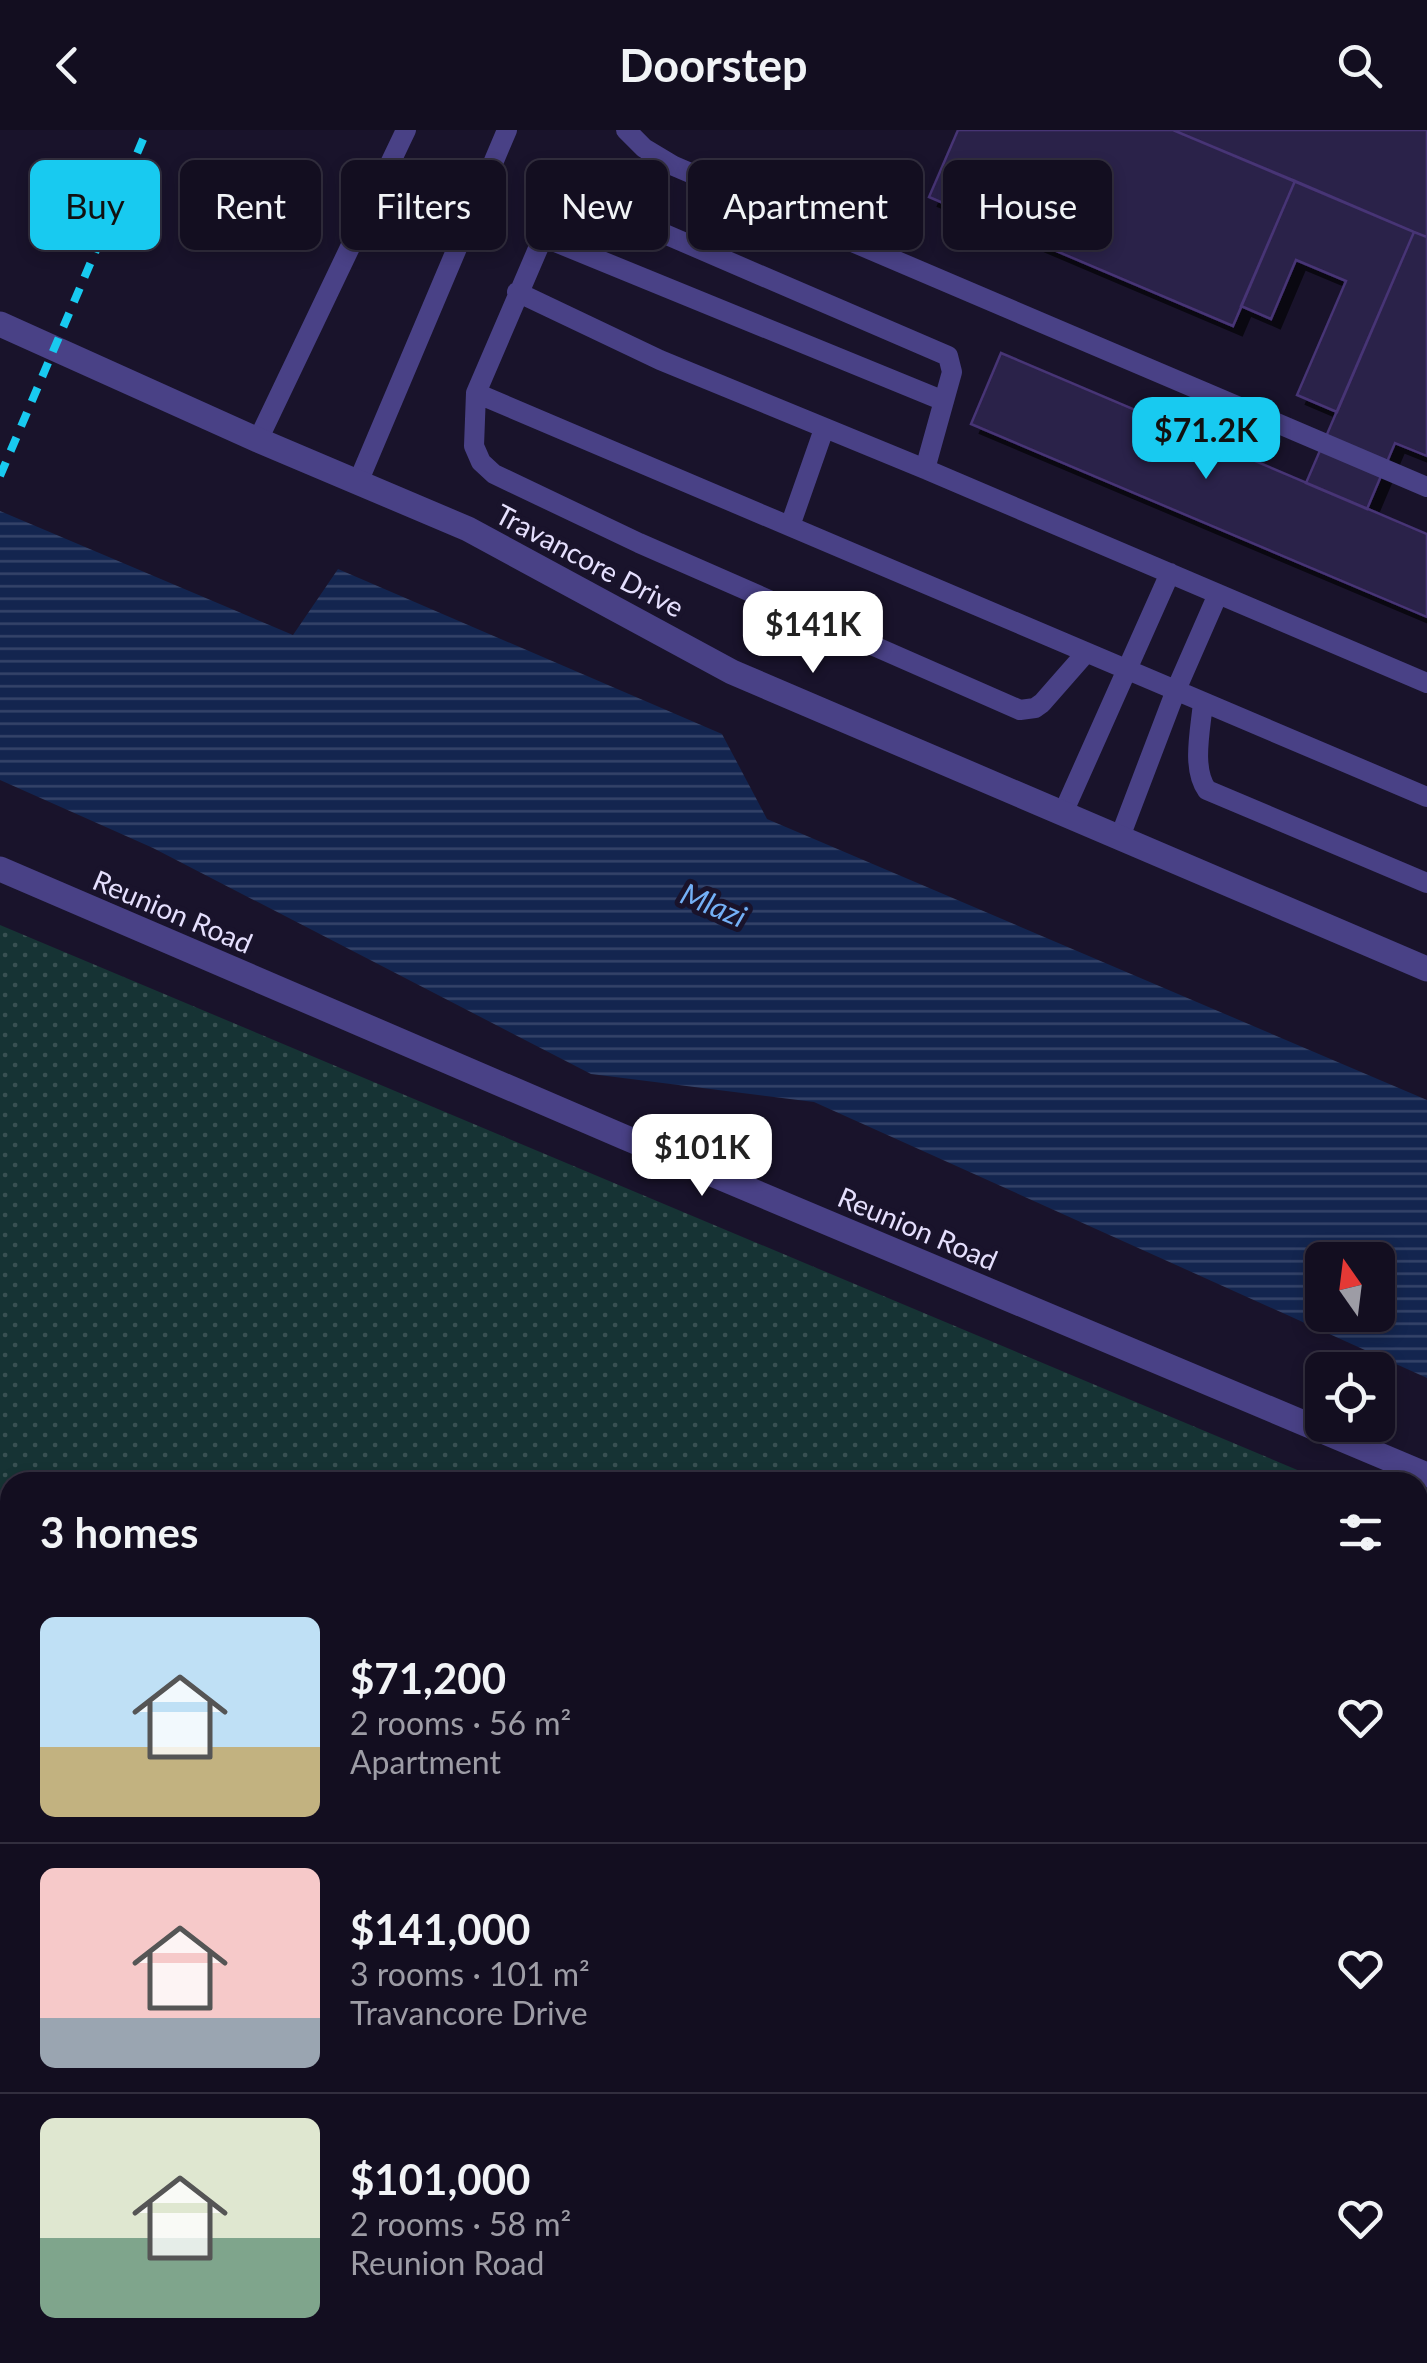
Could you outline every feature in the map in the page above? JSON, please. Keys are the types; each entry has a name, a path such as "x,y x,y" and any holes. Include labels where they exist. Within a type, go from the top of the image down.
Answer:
{"street":[{"name":"Travancore Drive","path":"0,324 468,529 732,672 1427,969"},
{"name":"Reunion Road","path":"0,869 1420,1472"}],"lane":[{"path":"258,440 406,130"},
{"path":"359,480 508,130"},
{"path":"626,130 644,148 674,166 1427,488"},
{"path":"668,235 948,356 952,372 925,469"},
{"path":"537,250 476,393 474,446 480,462 494,474 1020,710 1042,703 1085,654"},
{"path":"575,250 944,401"},
{"path":"517,292 660,360 1427,683"},
{"path":"476,393 1427,798"},
{"path":"790,526 824,428"},
{"path":"1063,813 1170,573"},
{"path":"1120,837 1176,690 1218,594"},
{"path":"1202,702 1199,768 1200,780 1208,790 1427,883"}],"green space":[{"path":"0,925 1302,1472 0,1472"}],"water":[{"name":"Mlazi","path":"0,511 293,635 338,569 722,734 767,819 1427,1100 1427,1378 1395,1364 1395,1352 1369,1352 1325,1332 1395,1332 1395,1242 1305,1242 1305,1323 814,1102 591,1074 153,848 0,780"}],"building":[{"path":"958,130 1173,130 1295,181 1233,326 1054,250 1112,250 1112,160 945,160"},
{"path":"1173,130 1427,130 1427,237 1414,232"},
{"path":"943,165 943,203 929,197"},
{"path":"1295,181 1414,232 1337,412 1297,395 1346,281 1296,260 1271,319 1241,306"},
{"path":"1414,232 1427,237 1427,456 1395,443 1367,509 1306,483"},
{"path":"1001,353 1427,534 1427,617 971,424"}],"railway":[{"path":"0,476 147,130"}]}
